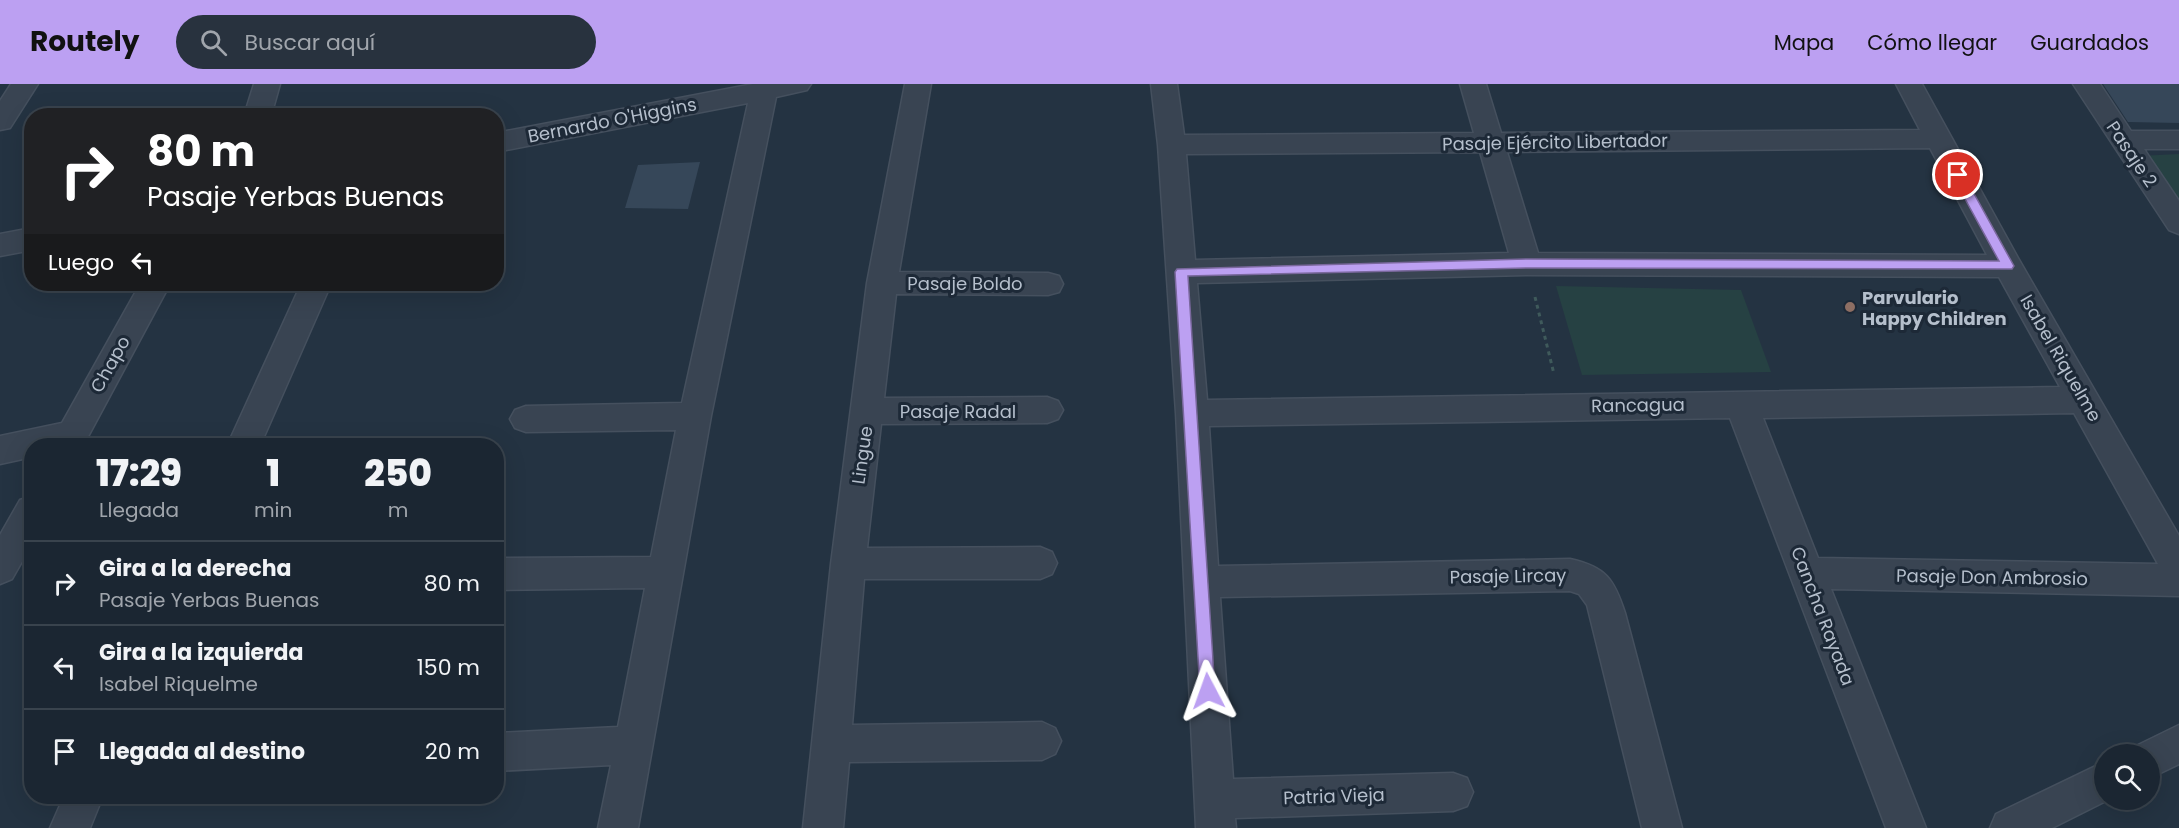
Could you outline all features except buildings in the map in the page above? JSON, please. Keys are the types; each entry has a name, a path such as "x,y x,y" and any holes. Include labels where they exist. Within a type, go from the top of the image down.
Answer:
{"street":[{"path":"0,121 25,84"},
{"path":"260,108 267,84"},
{"name":"Bernardo O'Higgins","path":"504,141 695,94 764,91 798,84"},
{"name":"Lingue","path":"823,828 848,564 882,283 918,84"},
{"path":"1164,84 1172,145 1192,413 1215,814"},
{"path":"1473,84 1527,264"},
{"name":"Isabel Riquelme","path":"1909,84 2008,266 2179,569"},
{"name":"Pasaje 2","path":"2086,84 2179,223"},
{"path":"618,828 695,416 764,91"},
{"name":"Pasaje Ejército Libertador","path":"1172,145 1938,139"},
{"path":"2122,140 2179,140"},
{"path":"0,245 24,240"},
{"path":"1181,272 1527,264 2008,266"},
{"name":"Pasaje Boldo","path":"882,283 1048,284"},
{"name":"Chapo","path":"70,438 151,291"},
{"path":"247,438 313,291"},
{"name":"Rancagua","path":"1192,413 2085,400"},
{"name":"Cancha Rayada","path":"1741,404 1906,828"},
{"name":"Pasaje Radal","path":"868,411 1047,410"},
{"path":"526,419 695,416"},
{"path":"0,450 24,447"},
{"path":"0,568 24,524"},
{"path":"848,564 1040,563"},
{"path":"504,574 667,572"},
{"name":"Pasaje Don Ambrosio","path":"1806,573 2179,580"},
{"name":"Pasaje Lircay","path":"1201,582 1558,575 1584,577 1595,584 1607,613 1662,828"},
{"path":"830,744 1042,741"},
{"path":"2160,754 2179,744"},
{"path":"504,752 634,745"},
{"path":"2010,828 2094,786"},
{"name":"Patria Vieja","path":"1215,814 1453,792"},
{"path":"70,828 80,804"}],"path":[{"path":"1527,264 1562,407"}],"green space":[{"path":"2179,154 2179,215 2138,156"},
{"path":"1556,286 1741,290 1771,372 1582,375"}],"place":[{"name":"Parvulario Happy Children","path":"1850,307"}],"route":[{"path":"1208,691 1192,413 1181,272 1527,264 2008,266 1958,175"}]}
